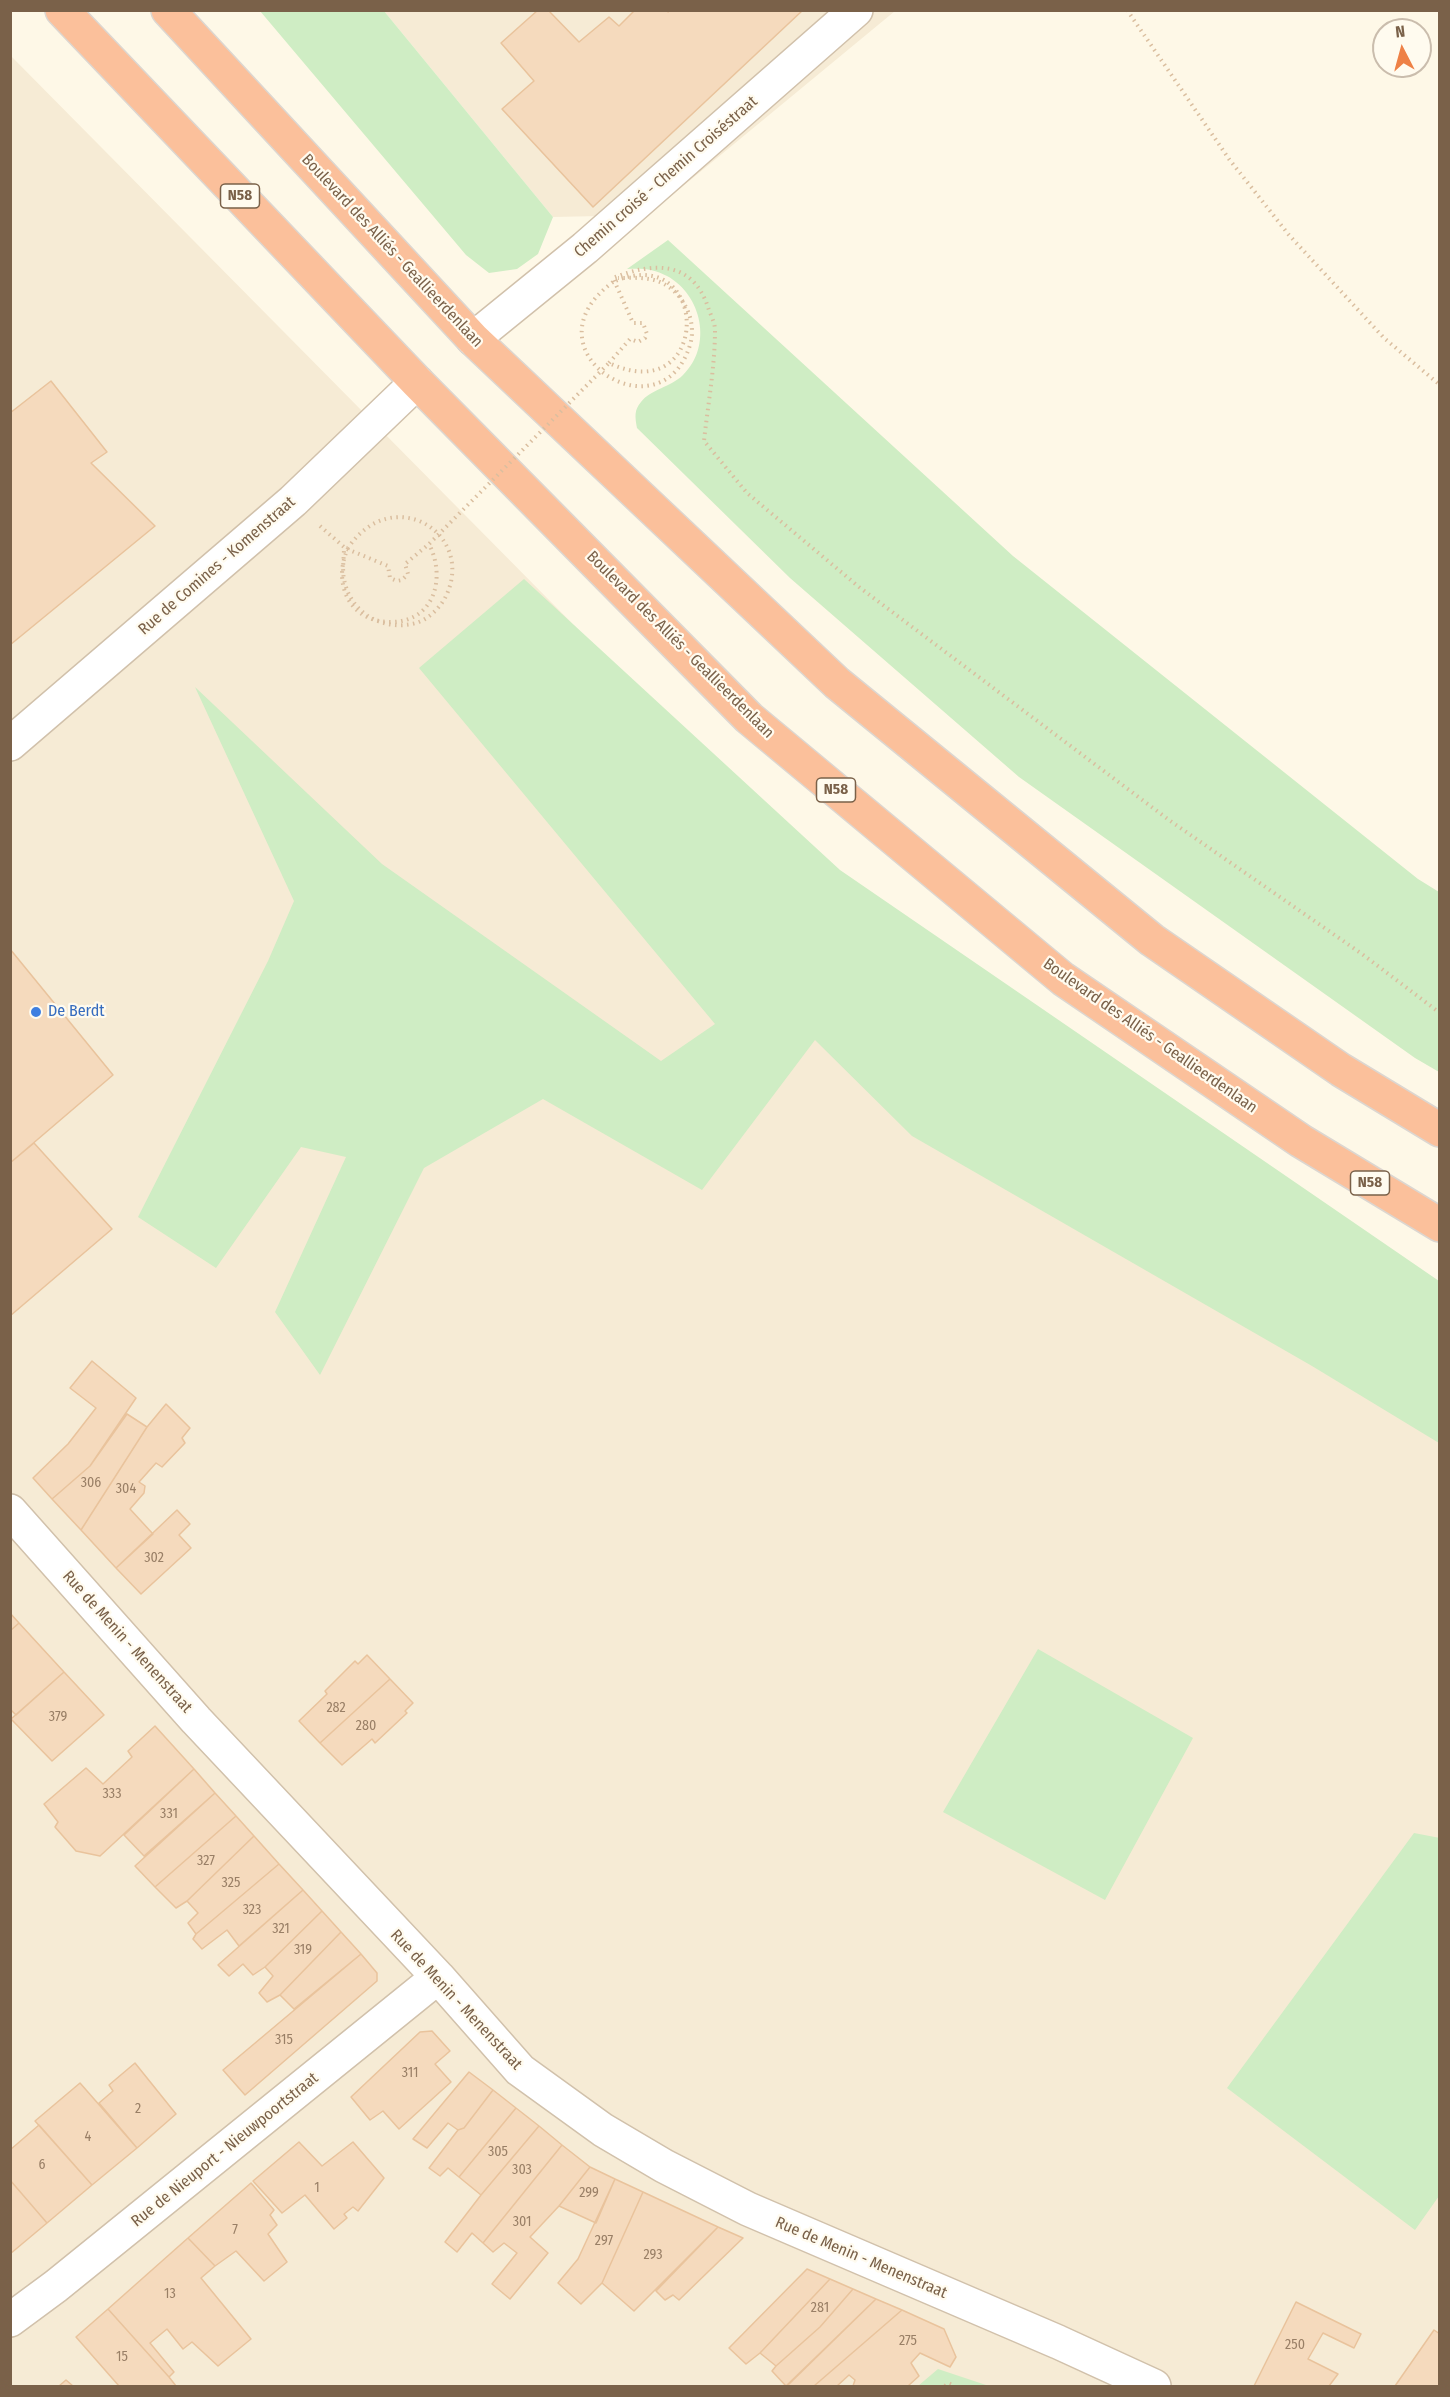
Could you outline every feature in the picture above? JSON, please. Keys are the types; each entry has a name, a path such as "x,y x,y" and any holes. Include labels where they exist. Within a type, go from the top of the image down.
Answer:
{"highway":[{"name":"Boulevard des Alliés - Geallieerdenlaan","path":"62,10 417,382 749,718 1063,979 1301,1141 1440,1226"},
{"name":"Boulevard des Alliés - Geallieerdenlaan","path":"168,10 473,339 855,698 1152,940 1341,1070 1440,1130"},
{"path":"1301,1141 1440,1244"}],"street":[{"name":"Chemin croisé - Chemin Croiséstraat","path":"473,339 585,248 856,10"},
{"name":"Rue de Comines - Komenstraat","path":"10,744 293,501 417,382"},
{"name":"Rue de Menin - Menenstraat","path":"10,1511 196,1720 438,1977 520,2070 603,2130 663,2166 748,2209 1058,2342 1154,2386"},
{"name":"Rue de Nieuport - Nieuwpoortstraat","path":"10,2320 56,2286 438,1977"}],"path":[{"path":"1127,10 1229,159 1289,235 1384,338 1440,385"},
{"path":"293,501 344,547 388,566 390,578 397,581 402,580 408,574 405,564 429,544 609,363 630,339 638,342 645,339 647,328 638,321 633,323 613,278 642,268 659,267 684,272 705,297 715,327 704,441 747,493 859,587 1169,820 1362,954 1440,1013"},
{"path":"609,363 634,372 660,368 680,351 686,339 687,312 685,306 683,300 674,289 664,281 652,276 639,274 626,277 601,291 591,302 585,316 582,330 584,345 589,359 598,370 611,380 625,385 639,387 654,384 679,367 687,354 691,340 692,326 688,311 684,305 681,298 657,280 627,278"},
{"path":"344,547 344,562 345,584 354,604 364,614 371,618 377,622 392,626 421,621 443,602 450,588 453,574 451,559 446,545 437,532 411,518 396,516 381,519 368,525 357,535 342,559 342,586 355,609 372,619 379,621 405,620 427,605 434,594 438,568 429,544"},
{"path":"945,2386 948,2383 955,2386"}],"shaded area":[{"path":"384,11 895,11 648,215 553,217"},
{"path":"10,55 1185,1243 1439,1415 1439,2386 11,2386"}],"green space":[{"path":"260,11 384,11 553,217 538,254 517,269 489,273 466,255"},
{"path":"668,240 1013,556 1418,879 1439,892 1439,1072 1415,1058 1019,777 790,578 637,428 636,414 641,402 650,394 683,375 698,350 699,322 688,295 667,276 643,269 627,269"},
{"path":"524,579 840,870 1439,1281 1439,1443 1312,1366 912,1136 815,1040 702,1190 543,1099 424,1168 320,1375 275,1312 346,1157 301,1147 216,1268 138,1217 268,961 294,901 195,687 382,864 661,1061 715,1024 419,668"},
{"path":"1038,1649 1193,1738 1105,1900 943,1812"},
{"path":"1414,1833 1440,1838 1439,2196 1415,2230 1227,2088"},
{"path":"938,2369 989,2386 918,2386"}],"building":[{"path":"538,10 548,10 579,42 609,17 619,26 635,10 667,10 668,12 670,10 803,10 593,207 502,109 534,81 501,43"},
{"path":"51,381 107,452 91,463 155,526 10,645 10,413"},
{"name":"De Berdt","path":"10,949 113,1075 10,1163"},
{"path":"34,1143 112,1229 10,1316 10,1163"},
{"path":"92,1361 136,1398 90,1466 52,1499 33,1478 68,1444 96,1408 70,1388"},
{"path":"166,1404 190,1428 182,1438 185,1443 162,1467 156,1463 139,1482 145,1486 144,1493 130,1509 153,1534 116,1568 81,1530 147,1427"},
{"path":"127,1414 147,1427 81,1530 52,1499 90,1466"},
{"path":"177,1510 190,1524 179,1535 191,1548 141,1594 116,1568"},
{"path":"10,1613 19,1623 10,1631"},
{"path":"19,1623 64,1672 16,1715 10,1709 10,1631"},
{"path":"367,1655 390,1679 320,1743 299,1721 327,1694 325,1691 355,1661 358,1664"},
{"path":"64,1672 104,1715 52,1761 11,1719"},
{"path":"390,1679 413,1703 405,1711 407,1713 375,1743 372,1739 342,1765 320,1743"},
{"path":"155,1726 194,1769 100,1856 76,1851 55,1827 58,1822 44,1804 86,1768 103,1784 132,1757 128,1751"},
{"path":"194,1769 215,1793 144,1856 124,1835"},
{"path":"215,1793 236,1816 155,1887 135,1866"},
{"path":"236,1816 254,1836 187,1901 176,1908 155,1887"},
{"path":"254,1836 279,1864 196,1934 188,1923 198,1913 187,1901"},
{"path":"279,1864 303,1890 239,1946 227,1930 202,1949 193,1939 196,1934"},
{"path":"303,1890 322,1911 265,1967 253,1975 243,1964 229,1976 218,1965"},
{"path":"322,1911 341,1932 280,1995 267,2002 259,1993 273,1976 265,1967"},
{"path":"341,1932 361,1954 294,2009 280,1995"},
{"path":"361,1954 377,1973 377,1981 245,2095 223,2070"},
{"path":"432,2031 450,2051 435,2064 451,2082 399,2129 383,2111 370,2120 351,2097 420,2032"},
{"path":"135,2063 176,2114 137,2148 99,2103 113,2091 109,2085"},
{"path":"469,2072 493,2090 464,2128 458,2130 448,2123 427,2148 413,2139"},
{"path":"80,2083 137,2148 92,2185 35,2121"},
{"path":"493,2090 516,2108 459,2177 448,2168 440,2176 429,2168"},
{"path":"516,2108 539,2126 481,2195 459,2177"},
{"path":"39,2125 92,2185 47,2223 10,2180 10,2150"},
{"path":"539,2126 562,2145 483,2243 472,2233 457,2252 445,2242"},
{"path":"299,2142 322,2166 353,2142 384,2178 358,2211 353,2207 344,2214 347,2218 334,2229 305,2195 282,2213 253,2181"},
{"path":"562,2145 590,2167 559,2206 530,2237 548,2253 510,2299 492,2284 517,2253 504,2243 493,2252 483,2243"},
{"path":"590,2167 615,2179 596,2223 559,2206"},
{"path":"615,2179 643,2192 602,2283 581,2304 558,2283 578,2259"},
{"path":"10,2180 47,2223 10,2254"},
{"path":"251,2183 274,2210 270,2215 277,2225 268,2234 287,2262 264,2281 236,2251 215,2266 188,2238"},
{"path":"643,2192 718,2227 634,2311 602,2283"},
{"path":"718,2227 743,2238 679,2300 673,2295 665,2300 656,2291"},
{"path":"188,2238 215,2266 201,2278 251,2339 218,2366 192,2342 183,2349 167,2329 150,2343 174,2372 169,2377 108,2309"},
{"path":"807,2269 830,2279 760,2353 746,2364 729,2348"},
{"path":"830,2279 853,2289 820,2327 776,2366 760,2353"},
{"path":"853,2289 876,2299 786,2386 772,2371 820,2327"},
{"path":"876,2299 902,2310 814,2386 787,2386"},
{"path":"1296,2302 1361,2334 1354,2348 1323,2333 1308,2359 1338,2374 1329,2386 1254,2386"},
{"path":"108,2309 176,2386 119,2386 76,2337"},
{"path":"902,2310 944,2329 956,2357 950,2367 920,2353 911,2363 919,2376 908,2386 853,2386 855,2380 849,2375 837,2386 814,2386"},
{"path":"1434,2330 1440,2334 1440,2386 1395,2386"},
{"path":"66,2380 73,2386 59,2386"}],"place":[{"name":"De Berdt","path":"36,1012"}]}
